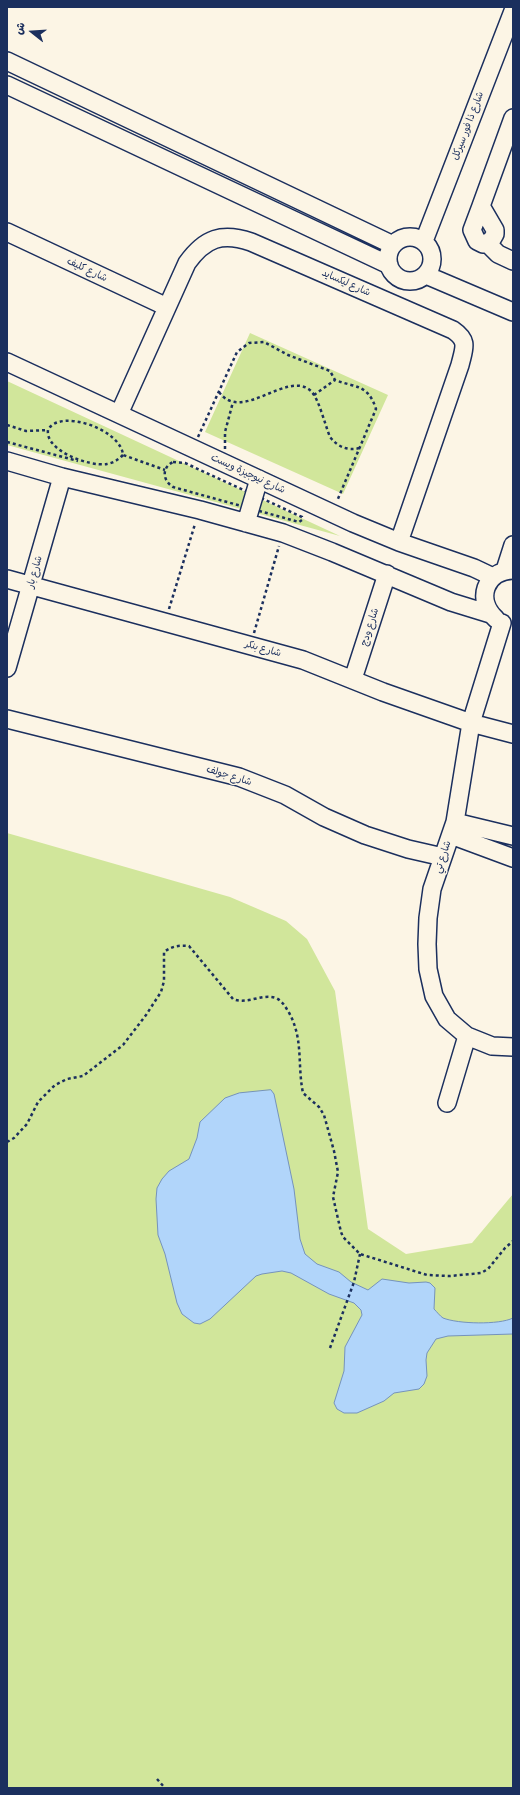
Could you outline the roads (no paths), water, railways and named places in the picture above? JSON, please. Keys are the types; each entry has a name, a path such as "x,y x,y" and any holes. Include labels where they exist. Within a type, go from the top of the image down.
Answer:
{"street":[{"name":"شارع ذا فور سيركل","path":"424,241 513,11"},
{"path":"7,61 393,246"},
{"path":"7,84 389,265"},
{"path":"513,118 482,206 495,230 494,238 487,243 498,254 513,261"},
{"name":"شارع كليف","path":"7,232 167,307"},
{"name":"شارع ليكسايد","path":"119,414 187,263 196,251 208,242 222,237 237,237 266,248 460,335 464,345 460,365 399,542"},
{"path":"414,237 424,241 432,252 429,270 416,281 404,281 394,274 389,265 389,255 393,246 398,241 414,237"},
{"path":"429,270 513,299"},
{"path":"429,270 513,312"},
{"name":"شارع نيوجيزة ويست","path":"7,362 332,513 399,542 474,568 504,572"},
{"path":"7,461 62,477 200,510 250,509 283,533 386,574 451,602 502,620"},
{"name":"شارع بار","path":"7,668 62,477"},
{"path":"250,509 259,479"},
{"path":"502,620 484,599 488,583 504,572 513,545"},
{"name":"شارع ودج","path":"353,679 386,574"},
{"name":"شارع بنكر","path":"7,579 303,660 383,692 472,723 513,734"},
{"name":"شارع تي","path":"502,620 472,723 453,828 432,889 428,918 427,944 428,969 434,996 447,1019 467,1036 492,1046 513,1047"},
{"name":"شارع جولف","path":"7,719 239,777 285,795 324,817 365,835 408,849 443,857"},
{"path":"453,828 513,836"},
{"path":"453,828 513,858"},
{"path":"447,1103 467,1036"}],"water":[{"path":"271,1090 274,1094 294,1189 300,1239 305,1254 317,1264 339,1272 351,1282 368,1290 382,1279 409,1283 430,1283 435,1288 434,1309 443,1318 458,1322 489,1323 513,1318 513,1334 448,1336 436,1339 427,1353 427,1376 424,1384 419,1389 394,1393 384,1401 357,1413 344,1413 337,1409 334,1403 344,1371 345,1347 362,1315 361,1310 354,1303 329,1294 291,1273 282,1271 256,1276 210,1319 200,1324 194,1323 182,1314 177,1303 165,1254 158,1235 156,1199 157,1188 169,1171 189,1159 197,1138 200,1122 225,1098 239,1093"}]}
